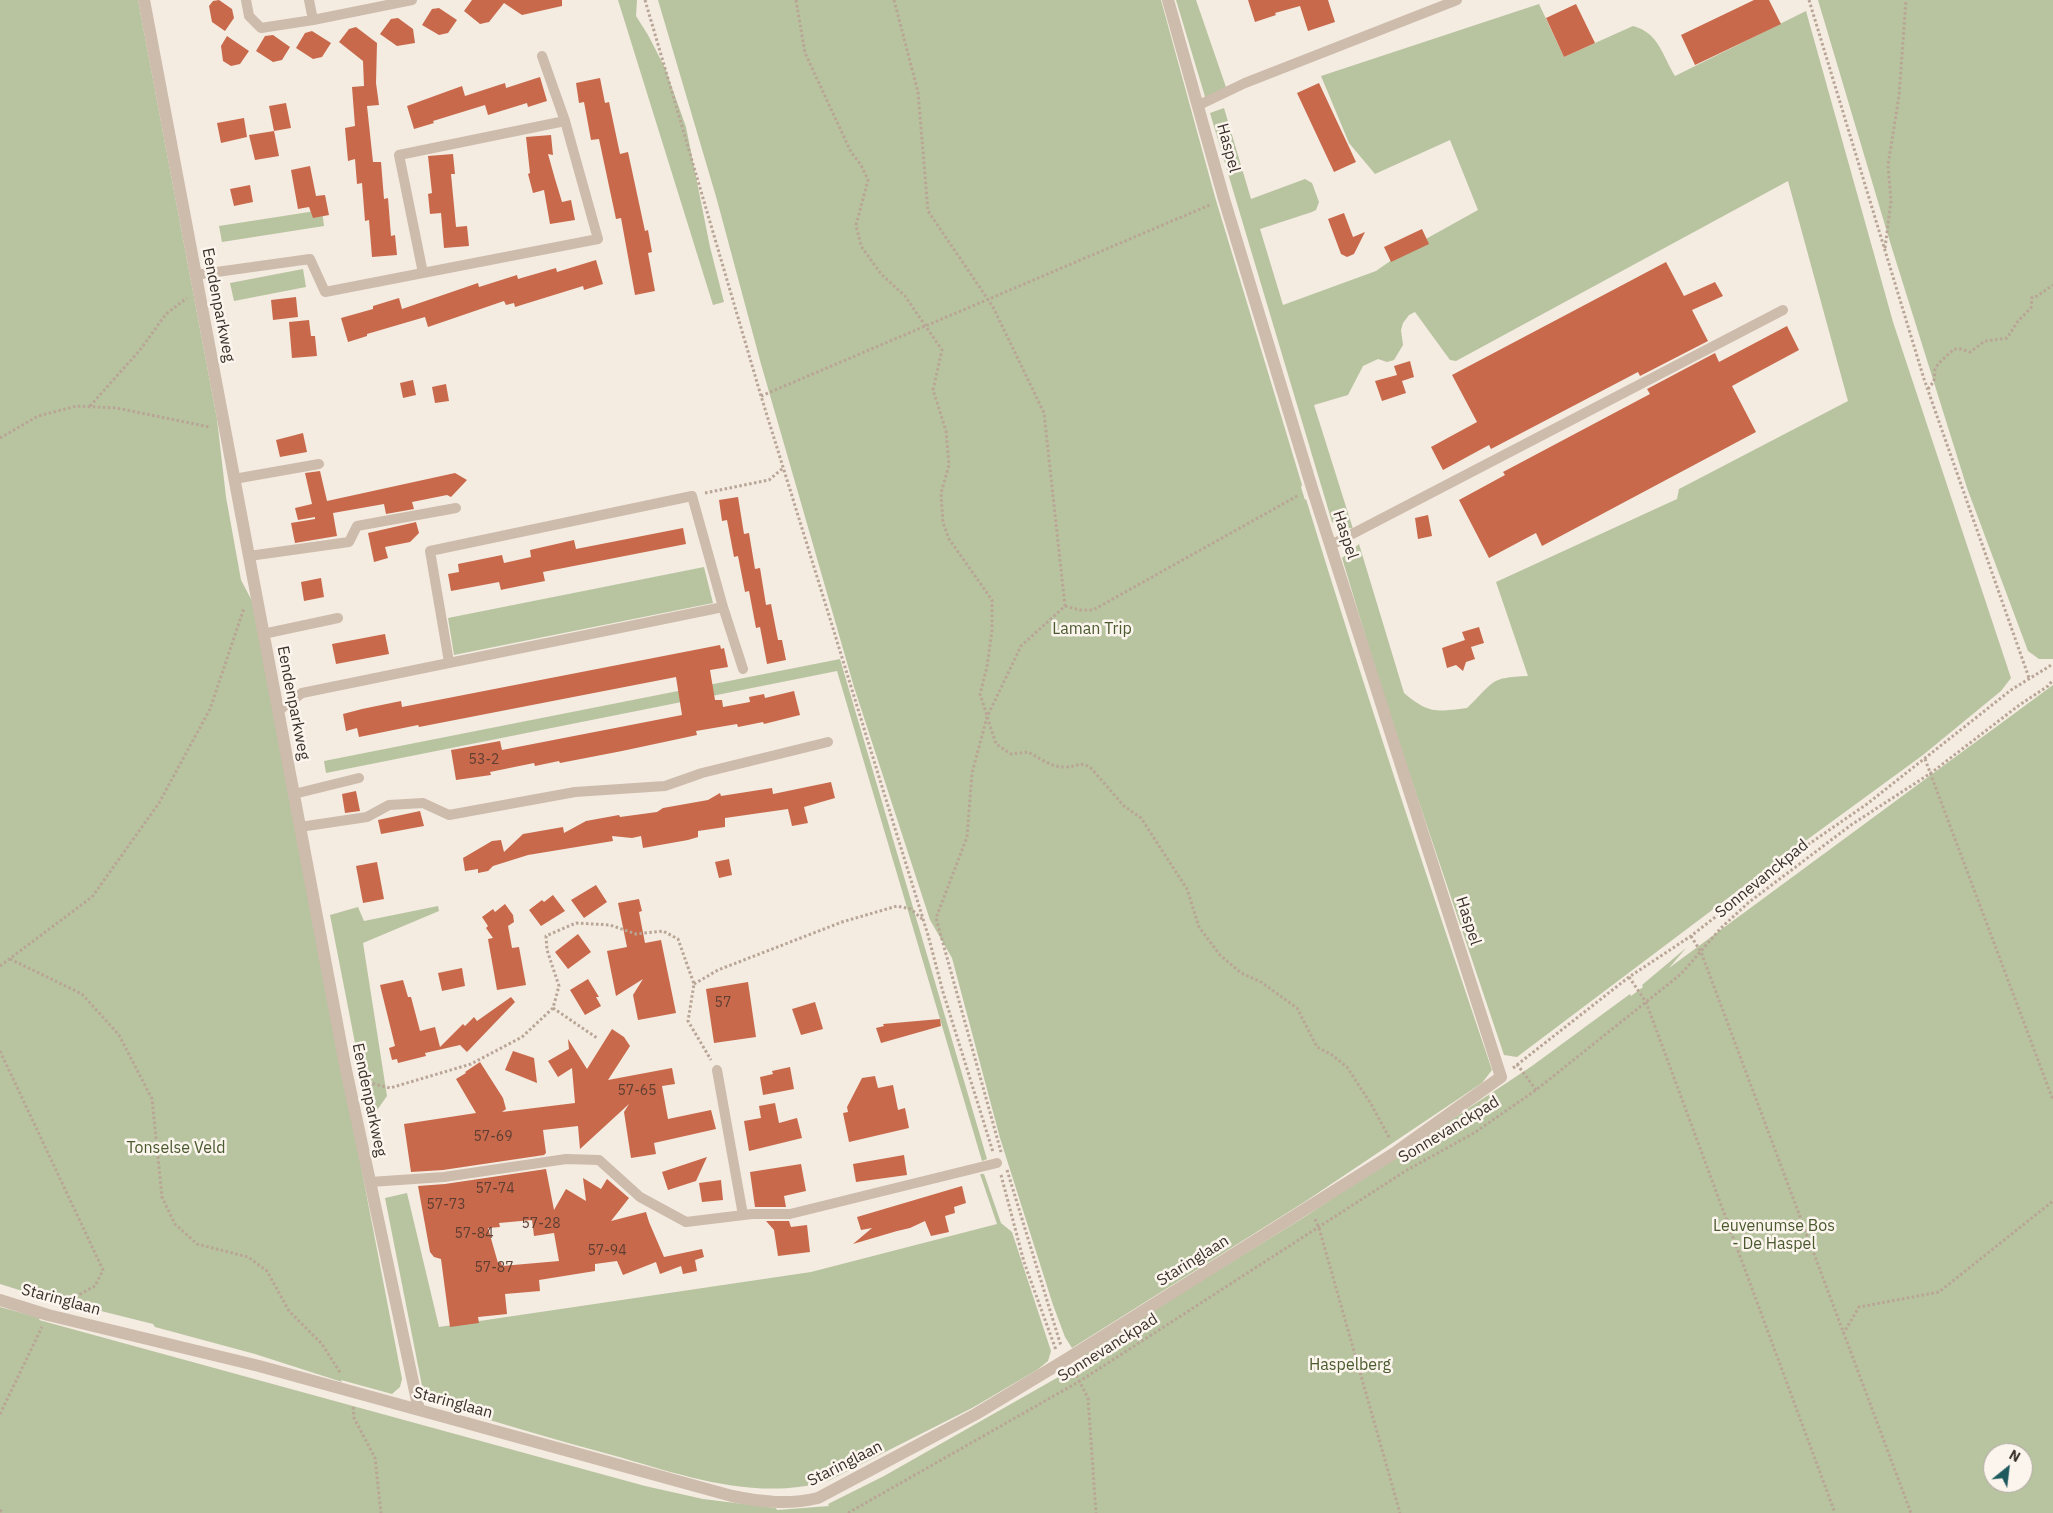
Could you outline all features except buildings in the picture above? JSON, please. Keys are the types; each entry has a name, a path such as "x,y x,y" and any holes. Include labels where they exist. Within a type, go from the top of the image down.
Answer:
{"street":[{"name":"Eendenparkweg","path":"144,0 348,1077 419,1410"},
{"name":"Haspel","path":"1168,0 1224,199 1312,488 1501,1077"},
{"name":"Staringlaan","path":"0,1300 48,1315 259,1366 732,1496 760,1501 800,1502 818,1498 976,1414 1396,1152 1501,1077"}],"lane":[{"path":"246,0 249,16 261,28 313,20 412,0"},
{"path":"309,0 313,20"},
{"path":"1199,106 1245,84 1454,0"},
{"path":"195,274 310,259 326,292 598,239 565,121 542,56"},
{"path":"423,273 399,155 565,121"},
{"path":"1331,545 1783,310"},
{"path":"234,479 319,464"},
{"path":"449,662 430,551 692,496 723,608 743,669"},
{"path":"249,556 349,542 357,526 456,508"},
{"path":"278,712 302,693 723,608"},
{"path":"263,634 338,618"},
{"path":"300,827 367,817 388,804 423,803 449,815 575,792 665,786 726,767 828,742"},
{"path":"294,794 359,778"},
{"path":"718,1070 743,1215"},
{"path":"370,1182 444,1177 566,1159 599,1160 640,1197 686,1222 743,1215 790,1214 997,1163"}],"path":[{"path":"645,0 761,396 923,920 942,992 997,1163 1024,1262 1063,1361"},
{"path":"796,0 805,53 851,152 861,165 868,180 856,225 861,246 881,274 905,296 942,350 933,390 946,431 949,465 941,494 943,523 949,539 992,600 992,630 980,694 996,744 1011,754 1028,752 1056,765 1066,767 1083,763 1090,766 1124,806 1141,818 1187,889 1199,927 1215,948 1241,973 1261,982 1297,1008 1317,1047 1332,1055 1347,1067 1381,1122 1407,1170"},
{"path":"894,0 918,92 928,211 988,300 1044,413 1065,606"},
{"path":"1810,0 1928,389 2029,678"},
{"path":"1885,249 1891,201 1888,165 1899,96 1906,0"},
{"path":"761,396 1224,199"},
{"path":"1928,389 1934,381 1935,369 1938,364 1954,350 1961,349 1970,352 1985,341 2007,338 2018,321 2031,308 2032,297 2038,296 2053,285"},
{"path":"89,407 140,350 166,314 198,290"},
{"path":"0,438 38,416 77,406 117,408 225,430"},
{"path":"692,496 770,480 783,468"},
{"path":"1065,606 1080,610 1093,610 1312,488"},
{"path":"1063,1361 998,1142 936,918 967,837 972,773 987,717 1021,646 1065,606"},
{"path":"0,966 92,897 159,803 210,709 244,607"},
{"name":"Sonnevanckpad","path":"1536,1090 1517,1064 1629,977 1691,936 1806,846 1867,804 1925,760 2011,690 2053,664"},
{"name":"Sonnevanckpad","path":"848,1513 1080,1382 1407,1170 1474,1133 1536,1090 1681,974 1722,928 1748,903 1851,825 1931,773 2018,706 2048,686 2053,680"},
{"path":"1925,760 2053,1100"},
{"path":"694,984 727,966 842,922 897,906 911,909 923,920"},
{"path":"348,1077 390,1088 471,1064 522,1037 553,1008 559,986 547,950 546,936 576,923 610,925 636,934 663,931 678,939 694,984 688,1021 718,1070"},
{"path":"1691,936 1701,952 1911,1513"},
{"path":"10,959 82,994 119,1035 152,1099 162,1197 176,1224 197,1244 248,1257 267,1272 289,1311 322,1344 353,1393 354,1418 375,1458 381,1513"},
{"path":"1629,977 1646,1002 1835,1513"},
{"path":"553,1008 596,1038"},
{"path":"0,1051 103,1270 94,1286 56,1308 48,1315 0,1414"},
{"path":"1843,1334 1859,1307 1939,1292 2053,1201"},
{"path":"1319,1228 1400,1513"},
{"path":"1080,1382 1088,1398 1096,1513"},
{"path":"0,1510 4,1513"}],"green space":[{"name":"Tonselse Veld","path":"0,0 138,0 217,419 226,497 241,580 252,601 402,1379 400,1387 392,1394 341,1380 342,1382 255,1354 155,1327 153,1324 57,1300 54,1301 0,1284"},
{"path":"618,0 637,0 636,16 665,68 686,127 710,247 724,302 713,305"},
{"name":"Laman Trip","path":"658,0 1161,0 1215,197 1305,500 1397,786 1492,1070 1482,1083 1306,1201 1072,1348 1065,1337 1053,1305 1000,1138 952,958 930,920 854,687 761,364 717,200"},
{"path":"1176,0 1196,0 1228,93 1206,100"},
{"path":"1818,0 2053,0 2053,659 2039,659 2028,651 1967,488 1890,242"},
{"path":"1539,4 1564,57 1633,26 1642,29 1654,39 1675,76 1806,11 1893,322 2011,678 2001,691 1923,755 1752,880 1517,1057 1504,1055 1385,701 1342,558 1359,544 1404,693 1420,705 1440,711 1467,708 1488,687 1498,680 1528,676 1496,582 1677,499 1679,489 1848,401 1788,181 1456,361 1450,360 1415,312 1409,315 1403,323 1401,330 1403,345 1394,360 1387,362 1378,359 1363,366 1348,395 1314,405 1353,529 1332,522 1210,113 1224,108 1251,199 1305,179 1312,183 1319,202 1316,210 1260,229 1283,305 1376,271 1406,250 1478,210 1450,140 1375,174 1349,143 1321,76"},
{"path":"322,210 324,226 222,242 219,226"},
{"path":"303,269 306,287 234,301 230,283"},
{"path":"704,567 713,603 454,655 448,618"},
{"path":"840,659 987,1159 982,1161 837,671 326,773 324,761"},
{"name":"Leuvenumse Bos - De Haspel","path":"2053,685 2053,1513 0,1513 0,1307 40,1318 39,1320 645,1486 703,1499 776,1508 777,1510 829,1506 828,1504 884,1476 1069,1371 1070,1373 1094,1360 1094,1357 1083,1354 1306,1216 1532,1066 1630,994 1631,996 1643,987 1642,985 1686,948 1669,968"},
{"path":"438,906 439,911 363,943 387,1096 370,1120 330,915 358,907 364,921"},
{"path":"980,1174 984,1174 1001,1223 1012,1232 1051,1351 1048,1361 1037,1370 972,1408 828,1481 801,1487 774,1489 746,1487 692,1478 433,1403 423,1391 385,1198 407,1193 439,1327 811,1272 997,1224"}],"park label":[{"name":"Haspelberg","path":"1350,1365"}]}
